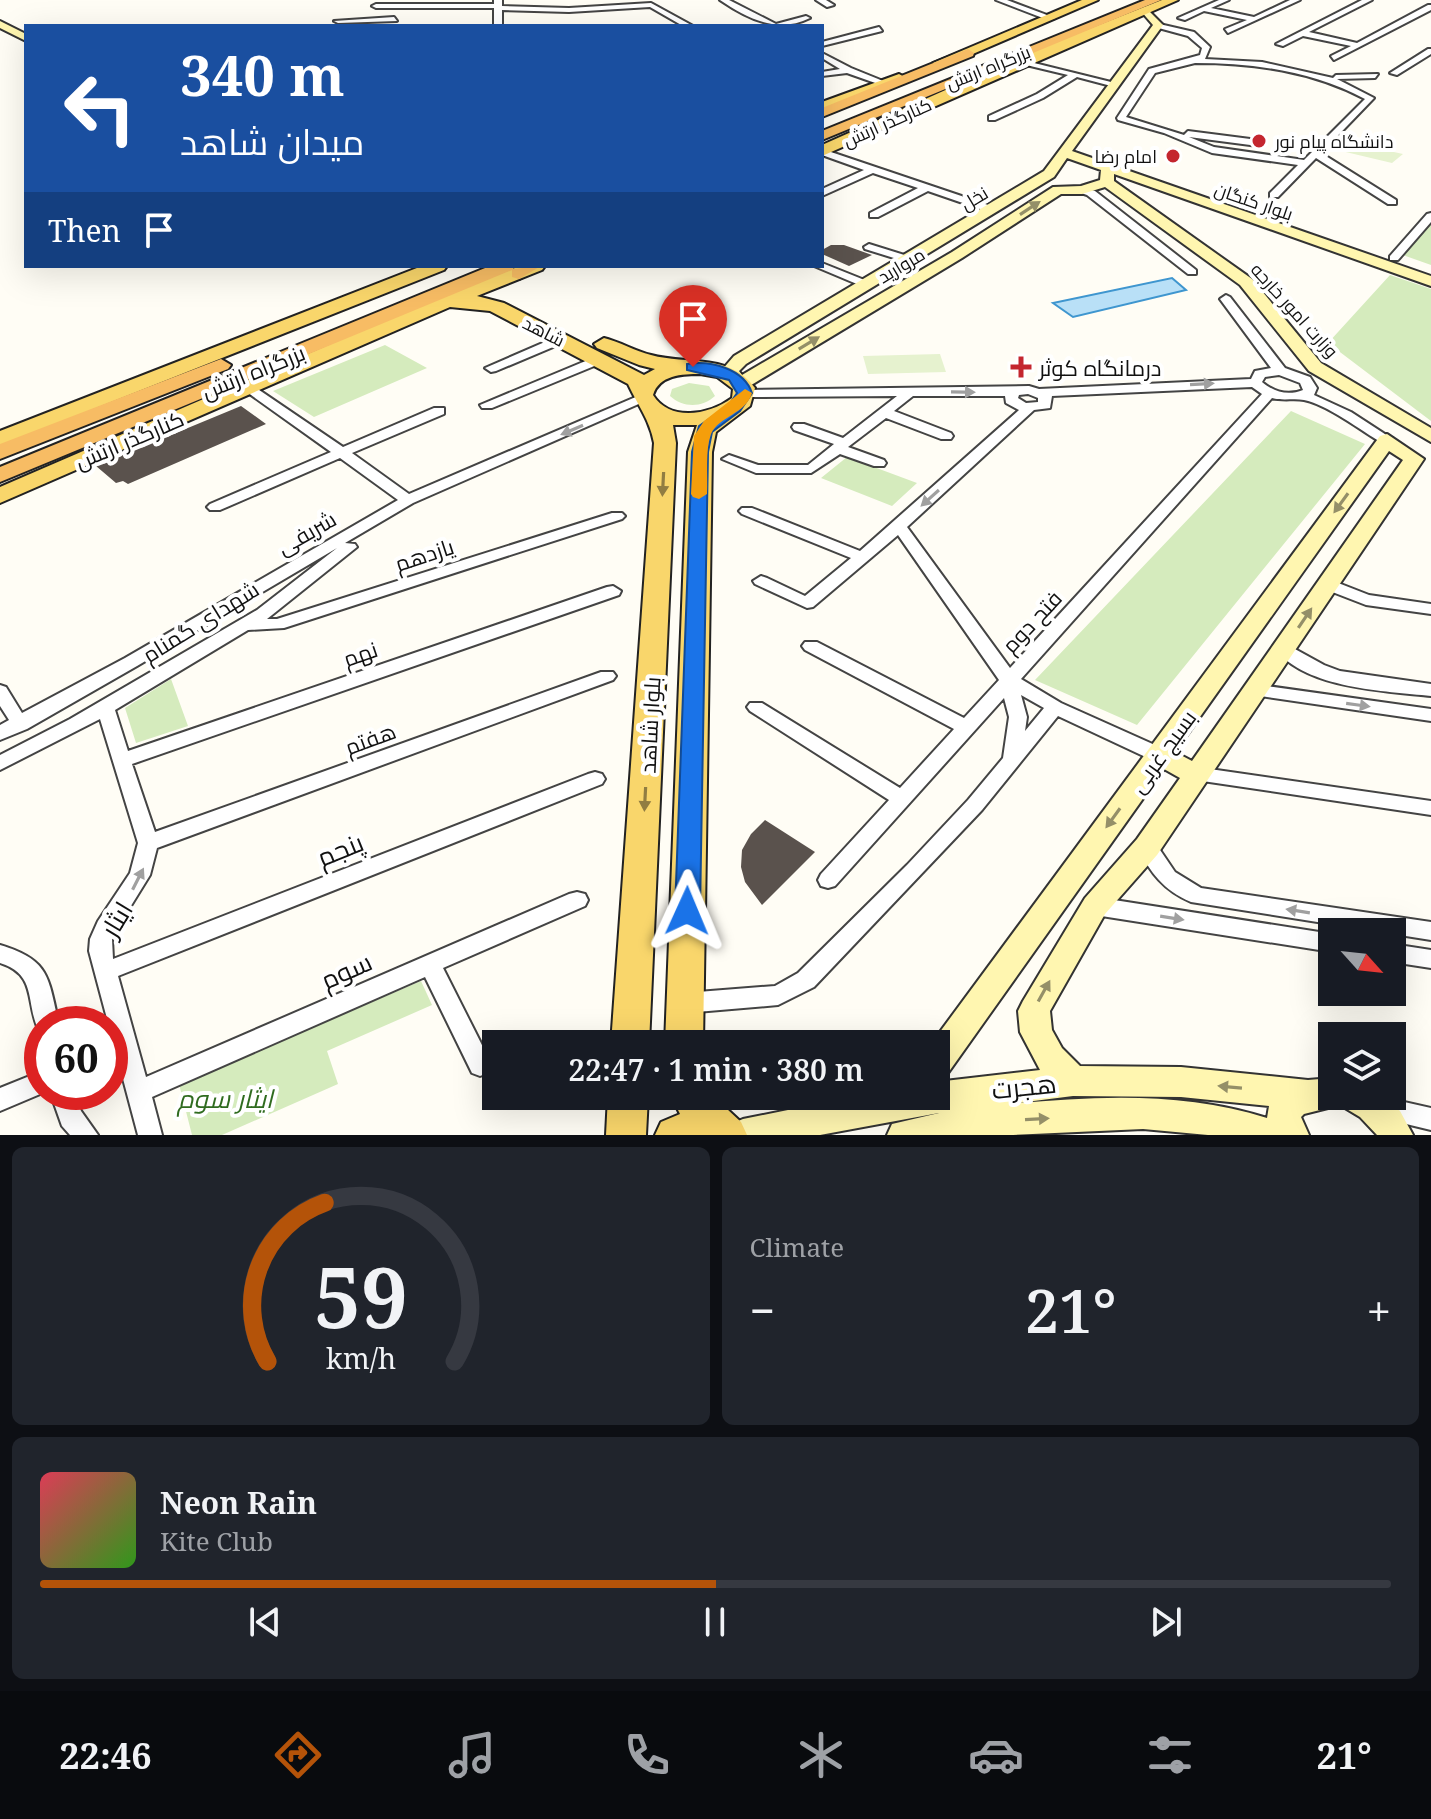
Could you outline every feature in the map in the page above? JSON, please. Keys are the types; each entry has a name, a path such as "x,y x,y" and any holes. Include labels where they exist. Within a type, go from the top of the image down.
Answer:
{"highway":[{"name":"بزرگراه ارتش","path":"824,119 1110,0"},
{"path":"1078,11 1120,0"},
{"name":"بزرگراه ارتش","path":"824,137 1147,4"},
{"path":"824,109 926,72 968,53"},
{"path":"824,137 1030,58"},
{"name":"بزرگراه ارتش","path":"0,452 465,268"},
{"name":"بزرگراه ارتش","path":"0,475 523,268"}],"main road":[{"name":"کنارگذر ارتش","path":"824,109 1051,18 1078,11 1092,0"},
{"name":"کنارگذر ارتش","path":"824,150 1111,23 1147,4 1172,0"},
{"path":"1147,4 1157,26"},
{"path":"968,53 1078,11"},
{"path":"0,13 24,26"},
{"path":"1111,23 1157,26"},
{"path":"0,24 24,37"},
{"name":"نخل","path":"762,347 1049,174 1157,26"},
{"name":"بلوار کنگان","path":"1069,149 1102,170 1188,192 1431,281"},
{"path":"1049,174 1066,166 1102,170"},
{"name":"بلوار کنگان","path":"1102,170 1188,192 1431,271"},
{"name":"مروارید","path":"736,392 1058,190 1082,190 1102,170"},
{"name":"وزارت امور خارجه","path":"1102,170 1246,282 1315,367 1431,436"},
{"name":"کنارگذر ارتش","path":"0,496 523,268"},
{"name":"شاهد","path":"506,304 504,285 523,268"},
{"path":"0,439 415,271"},
{"name":"شاهد","path":"435,306 472,302 506,304 631,356 708,368 736,392"},
{"name":"شاهد","path":"506,304 561,339 637,380 646,400"},
{"path":"84,405 336,319"},
{"path":"762,347 732,366 730,371 736,392 694,419 664,414 646,400 651,378 660,373 762,347"},
{"name":"بلوار شاهد","path":"684,1030 700,452 705,430 736,392"},
{"name":"بلوار شاهد","path":"631,1030 665,443 661,421 646,400"},
{"name":"بسیج غربی","path":"950,1044 1387,440 1414,459 1147,847 1095,906 1034,1011 1036,1032 1050,1058 1073,1081"},
{"path":"1159,755 1196,774"},
{"name":"هجرت","path":"950,1094 1073,1081 1181,1082 1318,1094"},
{"path":"1292,1135 1282,1114 1291,1100 1318,1094"},
{"path":"626,1135 627,1110"},
{"path":"700,1110 730,1133"},
{"name":"هجرت","path":"730,1133 848,1110"},
{"path":"1375,1110 1386,1118 1396,1135"},
{"name":"هجرت","path":"904,1135 997,1121 1115,1114 1210,1117 1271,1135"},
{"path":"675,1135 695,1127 730,1133"}],"street":[{"path":"724,0 774,24"},
{"path":"820,0 830,5"},
{"path":"1000,0 1051,18"},
{"path":"1182,18 1225,0"},
{"path":"1228,31 1296,0"},
{"path":"1280,44 1368,0"},
{"path":"372,20 377,3 498,5 569,10 651,5 685,24"},
{"path":"1334,58 1431,7"},
{"path":"1204,9 1255,19"},
{"path":"1031,11 1078,11"},
{"path":"785,24 806,18"},
{"path":"338,21 394,19"},
{"path":"1157,26 1200,38 1206,49 1204,56 1152,71 1121,118 1167,131 1212,150 1307,163"},
{"path":"824,43 879,29"},
{"path":"1301,33 1358,45"},
{"path":"1206,49 1343,78 1375,76"},
{"path":"1394,73 1431,51"},
{"path":"824,56 848,70 884,83"},
{"path":"1030,58 1115,84"},
{"path":"1194,61 1235,62 1293,72 1345,83 1370,98 1274,195"},
{"path":"824,74 848,70"},
{"path":"992,118 1040,96 1076,74"},
{"path":"1167,131 1258,143"},
{"path":"824,152 993,210"},
{"path":"1315,154 1392,202"},
{"path":"824,192 871,170"},
{"path":"874,215 926,188"},
{"path":"1082,190 1091,193 1192,272"},
{"path":"1394,258 1431,216"},
{"path":"869,247 910,260"},
{"path":"824,268 868,285"},
{"path":"1226,299 1280,371"},
{"path":"491,368 561,339"},
{"path":"487,405 600,359"},
{"path":"1262,388 1260,374 1280,371 1305,380 1310,388 1304,395"},
{"path":"249,387 408,500 646,400"},
{"path":"736,392 1029,390 1040,393 1262,388 1289,397 1304,395 1346,415 1387,440"},
{"name":"فتح دوم","path":"828,880 1262,388"},
{"path":"729,459 756,469 811,469 912,391"},
{"path":"1013,392 1010,397 1014,403 1029,408 1045,405 1046,399 1040,393"},
{"path":"761,581 807,603 899,526 1029,408"},
{"path":"215,507 439,411"},
{"path":"884,412 946,436"},
{"path":"799,427 879,463"},
{"name":"شهدای گمنام","path":"0,763 105,707 263,614 325,563 407,509 408,500"},
{"name":"شریفی","path":"0,733 408,500"},
{"path":"747,511 862,557"},
{"name":"یازدهم","path":"244,625 278,624 617,516"},
{"path":"899,526 1008,679 1018,717 1012,760"},
{"path":"1328,584 1366,600 1431,609"},
{"name":"نهم","path":"122,760 613,591"},
{"path":"811,646 964,726"},
{"path":"1284,649 1297,660 1329,676 1431,690"},
{"name":"هفتم","path":"148,843 607,676"},
{"path":"1008,679 1055,707 1159,755"},
{"path":"1253,690 1431,715"},
{"path":"0,691 20,724"},
{"path":"105,707 148,843"},
{"path":"756,707 900,798"},
{"path":"685,1003 778,995 806,980 914,871 1055,707"},
{"path":"1196,774 1431,808"},
{"name":"پنجم","path":"106,971 595,779"},
{"name":"ایثار","path":"148,843 148,859 141,876 101,936 100,951 150,1135"},
{"path":"1147,847 1158,868 1173,885 1198,896 1431,931"},
{"name":"سوم","path":"138,1092 577,900"},
{"path":"1095,906 1318,941"},
{"path":"1406,955 1431,959"},
{"path":"5,959 35,972 43,1006"},
{"path":"430,964 480,1065"},
{"path":"0,1100 24,1090"},
{"path":"68,1110 86,1135"},
{"path":"1396,1110 1431,1119"}],"green space":[{"path":"1344,141 1403,154 1392,163 1333,149"},
{"path":"1431,221 1431,265 1400,254"},
{"path":"1390,275 1431,289 1431,421 1328,343"},
{"path":"385,345 427,368 314,417 273,391"},
{"path":"940,354 946,372 868,374 863,356"},
{"path":"689,383 709,386 715,396 704,403 692,405 670,396 672,389"},
{"path":"1291,411 1365,444 1137,725 1035,680"},
{"path":"847,457 917,483 892,506 821,478"},
{"path":"171,679 188,726 136,743 125,708"},
{"name":"ایثار سوم","path":"421,981 432,1005 327,1051 338,1084 222,1135 192,1135 179,1084"}],"water":[{"path":"1172,278 1186,290 1073,317 1053,303"}],"building":[{"path":"831,245 844,245 872,255 849,266 824,255 824,249"},
{"path":"241,406 266,424 128,484 123,481 116,483 96,466"},
{"path":"765,820 815,852 762,905 745,882 741,867 742,850 751,834"}],"slow traffic":[{"path":"699,494 702,436 710,424 735,408 745,393"}],"place":[{"name":"دانشگاه پیام نور","path":"1259,141"},
{"name":"امام رضا","path":"1173,156"},
{"name":"درمانگاه کوثر","path":"1021,367"}],"route":[{"path":"687,911 700,452 705,430 735,408 745,393 742,383 734,377 722,371 693,367"}]}
